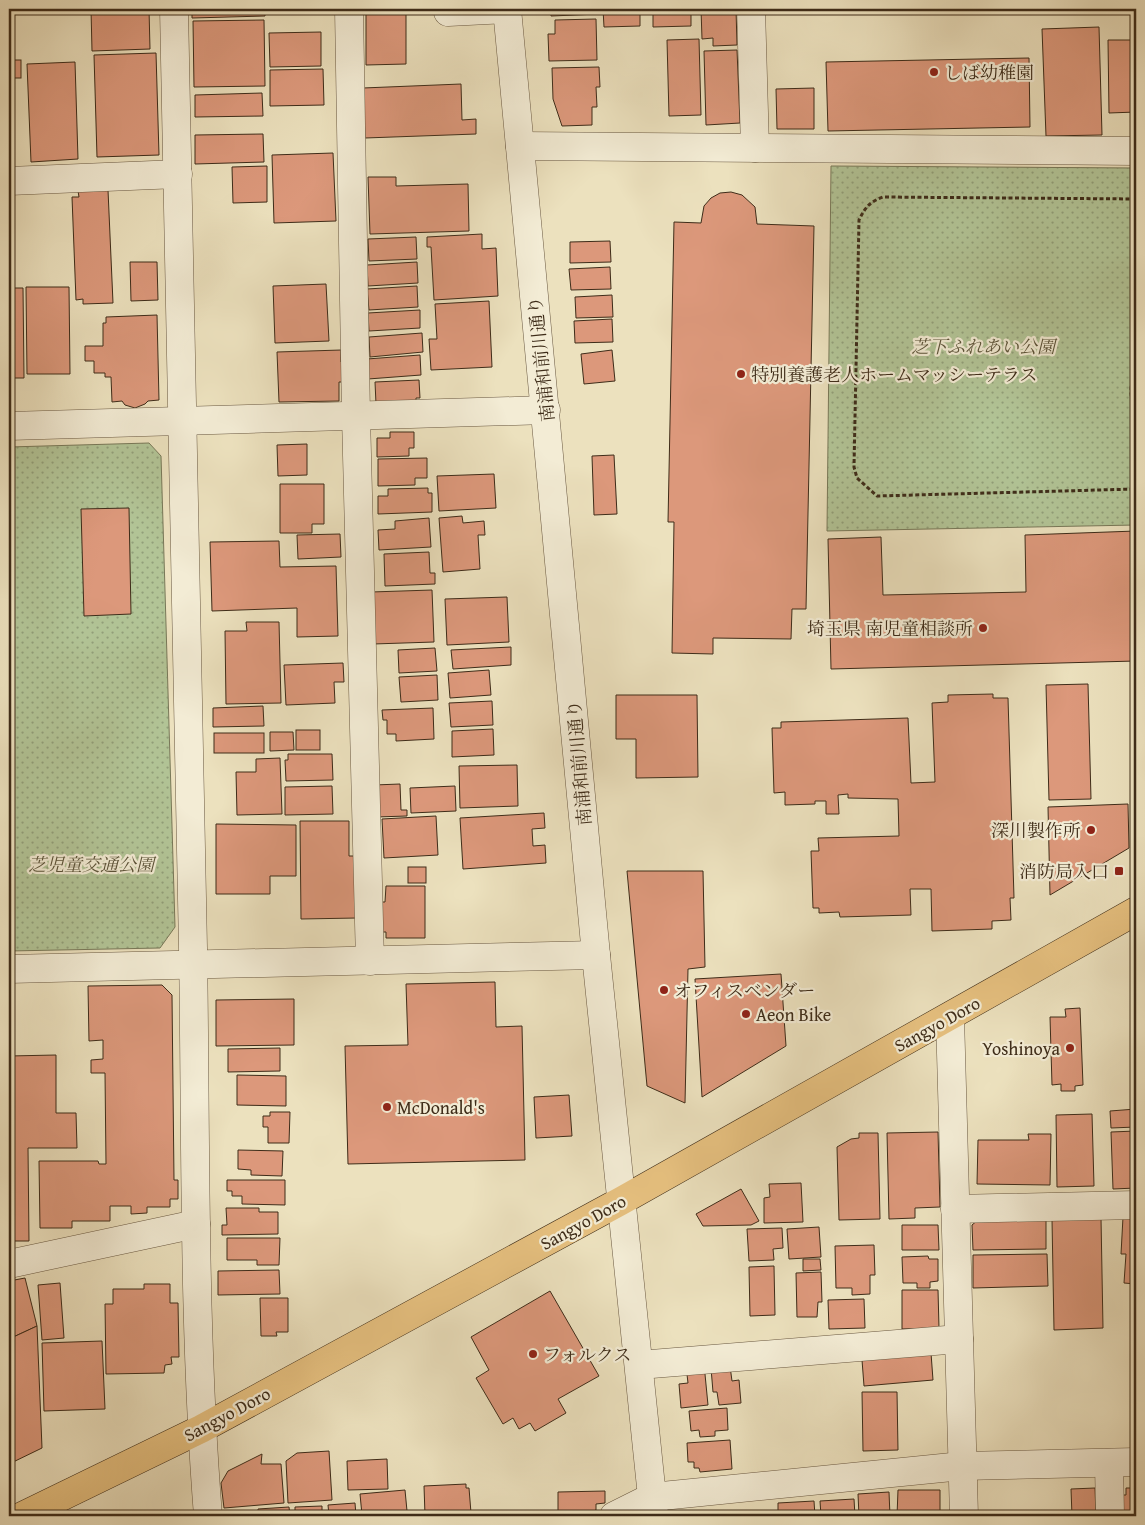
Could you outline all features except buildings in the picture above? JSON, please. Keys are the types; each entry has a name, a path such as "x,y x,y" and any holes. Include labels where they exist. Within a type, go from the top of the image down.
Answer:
{"main road":[{"name":"Sangyo Doro","path":"22,1516 201,1429 621,1202 1136,911"}],"street":[{"path":"174,9 184,422 196,1224 201,1429 208,1516"},
{"path":"349,9 356,416 370,961"},
{"path":"448,12 507,9"},
{"name":"南浦和前川通り","path":"507,9 596,955 653,1507"},
{"path":"751,9 755,148"},
{"path":"520,146 1136,151"},
{"path":"9,181 178,174"},
{"path":"9,426 546,410"},
{"path":"9,969 596,955"},
{"path":"950,1017 964,1516"},
{"path":"955,1209 1136,1205"},
{"path":"9,1264 196,1224"},
{"path":"639,1364 959,1339"},
{"path":"614,1516 653,1507 962,1466 1136,1462"},
{"path":"1108,1463 1110,1516"}],"path":[{"path":"1136,199 882,197 872,201 865,207 859,220 854,467 857,478 877,496 1136,489"},
{"path":"1136,368 1131,382 1131,402 1136,410"}],"green space":[{"name":"芝下ふれあい公園","path":"831,166 1136,168 1136,525 827,531"},
{"name":"芝児童交通公園","path":"149,443 161,456 175,927 160,948 9,951 9,447"}],"place":[{"name":"しば幼稚園","path":"934,72"},
{"name":"特別養護老人ホームマッシーテラス","path":"741,374"},
{"name":"埼玉県 南児童相談所","path":"983,628"},
{"name":"深川製作所","path":"1091,830"},
{"name":"消防局入口","path":"1119,871"},
{"name":"オフィスベンダー","path":"664,990"},
{"name":"Aeon Bike","path":"746,1014"},
{"name":"Yoshinoya","path":"1070,1048"},
{"name":"McDonald's","path":"387,1107"},
{"name":"フォルクス","path":"533,1354"}]}
